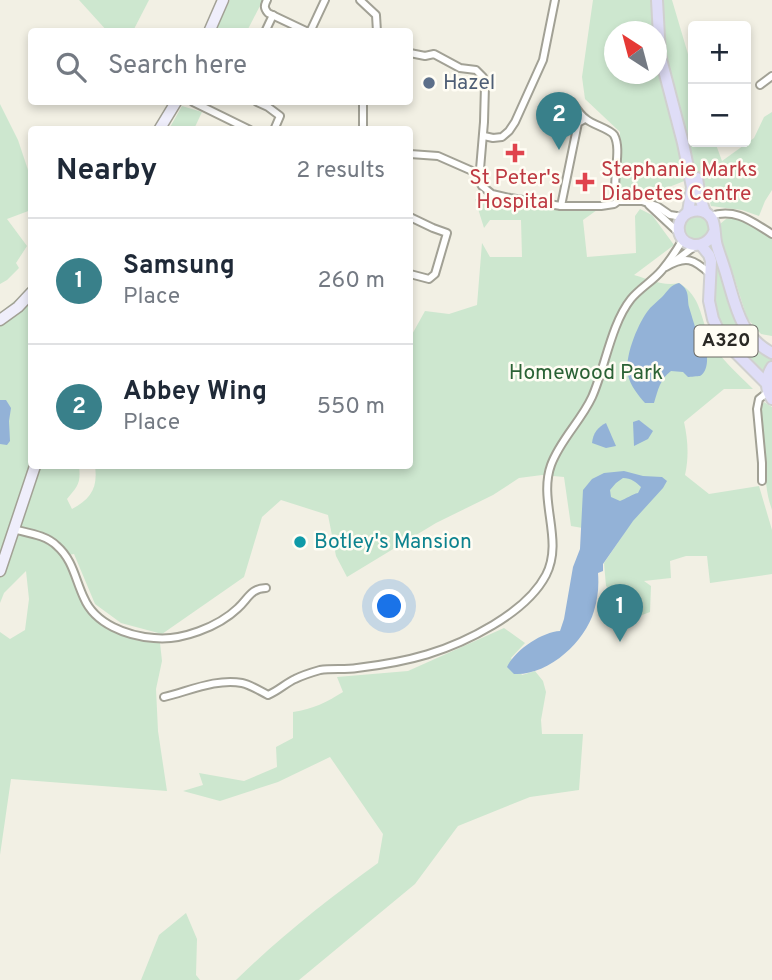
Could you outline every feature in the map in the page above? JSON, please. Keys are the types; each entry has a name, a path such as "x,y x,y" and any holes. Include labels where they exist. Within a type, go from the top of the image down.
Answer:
{"main road":[{"name":"A320","path":"657,0 660,55 692,187 680,223 681,236"},
{"name":"A320","path":"683,143 695,170 700,198 711,221 738,316 751,337 772,354"},
{"path":"681,236 691,245 698,245 710,239 711,221 699,210 685,214"},
{"name":"A320","path":"698,245 709,255 711,261 709,301 721,336 769,391"},
{"name":"A320","path":"769,391 767,377 772,367"}],"street":[{"path":"211,28 223,0"},
{"path":"267,0 265,9 301,28"},
{"path":"311,28 325,0"},
{"path":"360,0 376,15 377,28"},
{"path":"484,136 502,137 515,122 543,60 555,0"},
{"path":"267,28 273,15"},
{"path":"413,54 425,56 434,54 460,68 476,71 483,77 484,136 479,181 492,194 561,206 601,206 618,201 642,201 657,206 670,215 685,214"},
{"path":"760,85 772,76"},
{"path":"572,102 585,119 611,131 616,138 615,181 618,201"},
{"path":"161,126 174,105"},
{"path":"199,105 242,126"},
{"path":"264,105 280,116 276,126"},
{"path":"363,105 363,126"},
{"path":"561,206 578,123 585,119"},
{"path":"413,154 438,156 479,174"},
{"path":"648,203 681,236 662,269"},
{"path":"711,221 727,214 739,215 772,234"},
{"path":"413,218 447,233 435,274 429,279 413,275"},
{"path":"164,697 216,683 231,682 245,684 268,695 294,679 322,670 352,669 416,659 468,639 518,607 533,593 546,574 553,556 547,505 547,479 551,464 591,399 621,316 631,299 662,269 698,245"},
{"path":"673,263 692,260 698,262 710,274"},
{"path":"0,320 28,296"},
{"path":"762,481 757,410 759,399 769,391"},
{"path":"0,571 33,469"},
{"path":"13,530 40,536 55,544 72,565 84,599 92,612 109,625 132,635 175,638 198,631 222,620 238,608 251,592 266,588"}],"green space":[{"path":"79,0 149,0 135,28 104,28"},
{"path":"230,0 263,0 249,28 216,28"},
{"path":"593,0 672,0 688,54 688,147 717,147 722,161 741,147 751,147 751,140 764,117 772,112 772,190 759,216 742,210 711,206 702,174 649,195 620,189 620,132 585,99 582,77"},
{"path":"0,104 18,140 28,170 28,211 7,219 27,246 16,263 19,268 0,284"},
{"path":"182,106 202,112 195,126 171,126"},
{"name":"Homewood Park","path":"475,199 597,210 583,220 587,257 636,253 635,216 640,209 652,215 674,245 634,275 662,283 679,283 687,289 696,301 718,353 753,389 724,389 684,422 688,448 685,475 709,494 759,486 772,530 772,574 710,583 707,556 686,556 670,561 671,578 644,581 651,586 650,612 642,615 633,611 606,586 604,563 623,535 571,526 564,477 542,475 519,478 493,495 436,523 347,577 336,556 328,515 281,500 262,517 244,577 162,634 121,623 95,604 74,554 63,556 90,615 117,633 136,640 160,643 162,661 156,689 158,731 167,791 11,779 0,855 0,632 10,639 25,630 29,599 26,571 4,593 0,603 0,313 28,290 28,469 79,469 78,484 67,499 72,509 92,492 95,469 413,469 413,333 425,311 449,314 477,305 482,243 490,257 522,257 521,220 490,220 484,228"},
{"path":"697,215 706,219 710,228 706,237 697,241 688,237 684,228 688,219"},
{"path":"726,219 746,220 772,238 772,336 761,334 747,318 721,242 718,231 720,224"},
{"path":"713,243 740,332 755,348 772,359 765,377 726,337 717,317 713,295 712,251 709,246"},
{"path":"764,402 772,407 772,510 767,490 761,422"},
{"path":"504,628 525,643 511,658 522,675 535,671 543,681 546,692 541,720 542,734 583,734 579,790 530,797 458,826 415,884 299,980 236,980 305,919 378,863 383,834 330,757 278,782 220,801 183,791 203,785 199,773 244,781 277,767 276,747 293,738 293,712 320,705 343,692 337,677 408,671"},
{"path":"186,913 197,939 196,975 200,980 141,980 159,935"}],"water":[{"path":"679,283 686,291 695,328 703,338 706,369 700,376 689,377 683,372 671,371 662,381 654,403 645,403 629,379 627,368 630,351 639,325 647,312 671,287"},
{"path":"0,400 6,400 11,408 10,441 7,445 0,444"},
{"path":"639,420 653,431 648,439 634,446 633,422"},
{"path":"606,423 616,446 606,448 592,443 596,431"},
{"path":"624,471 662,477 667,481 633,521 603,564 603,571 598,573 598,592 589,623 574,645 540,669 514,674 507,667 516,654 537,638 560,631 573,567 580,549 583,490 592,479 604,473","holes":["626,478 641,487 638,493 620,501 611,497 610,490"]}],"place":[{"name":"Hazel","path":"429,83"},
{"name":"Abbey Wing","path":"559,150"},
{"name":"St Peter's Hospital","path":"515,153"},
{"name":"Stephanie Marks Diabetes Centre","path":"585,182"},
{"name":"Botley's Mansion","path":"300,542"},
{"name":"Samsung","path":"620,642"}]}
